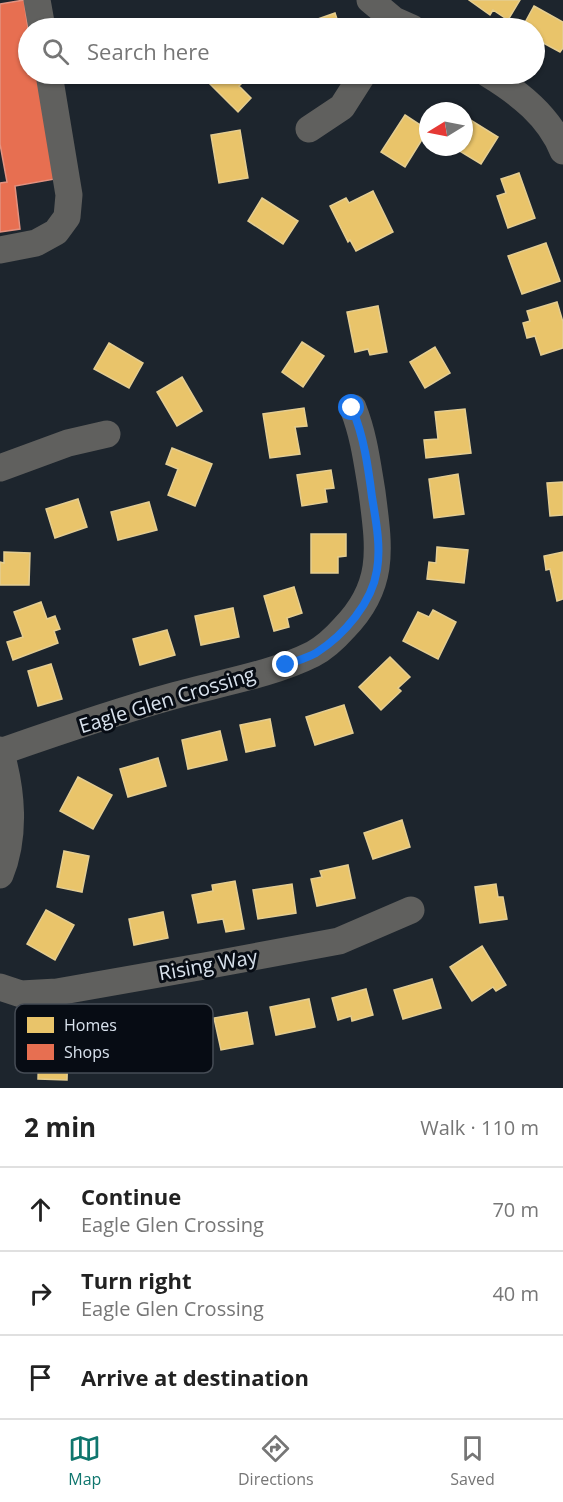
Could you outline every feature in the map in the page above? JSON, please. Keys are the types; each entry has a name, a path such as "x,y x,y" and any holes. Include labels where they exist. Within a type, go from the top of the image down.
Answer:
{"street":[{"path":"37,0 40,18"},
{"path":"370,0 390,18"},
{"path":"0,250 36,243 56,232 67,217 69,195 51,84"},
{"path":"309,129 342,107 357,84"},
{"path":"502,84 533,107 556,135 563,151"},
{"name":"Eagle Glen Crossing","path":"0,751 161,699 286,665 315,653 338,634 357,614 372,590 377,569 378,539 364,437 352,408"},
{"path":"0,468 68,443 107,434"},
{"path":"0,751 8,778 11,805 8,856 0,875"},
{"name":"Rising Way","path":"0,987 21,994 57,992 339,941 411,910"}],"building: Homes":[{"path":"469,0 520,0 509,18 505,18 493,10 490,15"},
{"path":"534,6 563,22 563,48 560,52 545,44 545,18 527,18"},
{"path":"335,13 337,18 321,18"},
{"path":"210,84 241,84 239,86 251,98 238,112"},
{"path":"405,115 419,124 419,144 405,167 381,152"},
{"path":"473,122 498,137 481,164 468,156 473,156"},
{"path":"240,130 248,178 219,183 211,135"},
{"path":"519,173 535,218 508,228 497,196 506,193 501,179"},
{"path":"373,191 393,232 356,251 350,240 348,242 330,206 346,198 349,203"},
{"path":"262,198 298,221 283,244 248,221"},
{"path":"546,243 560,281 522,294 508,256"},
{"path":"557,302 563,322 563,348 541,355 535,336 527,338 523,323 530,321 527,311"},
{"path":"378,306 387,352 370,355 368,349 355,352 347,312"},
{"path":"302,342 324,356 303,387 282,372"},
{"path":"109,343 143,363 129,388 94,369"},
{"path":"435,347 450,373 425,388 410,362"},
{"path":"182,377 202,411 177,426 157,392"},
{"path":"304,408 307,426 295,427 300,454 270,458 263,414"},
{"path":"465,409 471,453 426,458 424,440 438,439 435,412"},
{"path":"172,448 212,464 195,506 168,495 178,469 166,464"},
{"path":"331,470 334,488 325,489 327,502 302,506 297,475"},
{"path":"458,474 464,514 434,518 429,479"},
{"path":"563,482 563,515 550,516 547,483"},
{"path":"78,499 87,527 55,538 46,509"},
{"path":"149,502 157,530 118,540 111,512"},
{"path":"311,534 346,534 346,556 338,557 338,573 311,573"},
{"path":"437,547 468,550 464,583 427,579 429,562 436,563"},
{"path":"4,552 30,553 29,585 0,585 0,562 4,563"},
{"path":"563,552 563,599 557,601 550,569 546,570 544,556"},
{"path":"294,587 302,613 287,618 289,627 274,631 264,596"},
{"path":"41,602 47,619 55,616 60,629 54,631 58,643 13,660 7,642 23,637 14,612"},
{"path":"233,608 239,637 201,645 195,616"},
{"path":"433,610 456,622 438,659 403,641 418,612 429,617"},
{"path":"167,630 175,655 140,665 133,639"},
{"path":"390,657 410,677 398,688 401,691 381,710 359,687"},
{"path":"51,664 62,699 38,706 28,671"},
{"path":"344,705 353,733 315,745 306,717"},
{"path":"270,719 275,746 246,752 240,725"},
{"path":"220,731 227,760 188,769 182,740"},
{"path":"158,758 166,786 128,797 120,769"},
{"path":"78,777 112,795 93,829 60,811"},
{"path":"402,820 410,847 373,859 364,833"},
{"path":"64,851 89,856 82,892 57,887"},
{"path":"348,865 355,898 317,906 311,879 322,877 320,871"},
{"path":"235,881 244,929 226,932 223,919 198,923 192,895 213,891 212,885"},
{"path":"292,884 296,913 258,919 253,890"},
{"path":"496,884 498,897 503,897 507,919 480,923 475,887"},
{"path":"46,910 74,925 55,960 27,944"},
{"path":"163,912 168,938 134,945 129,919"},
{"path":"482,946 506,985 496,991 493,987 472,1001 450,967"},
{"path":"432,979 441,1008 403,1019 394,990"},
{"path":"366,989 373,1015 352,1021 351,1016 338,1020 332,998"},
{"path":"309,999 315,1027 276,1035 270,1007"},
{"path":"247,1012 253,1044 221,1050 214,1018"},
{"path":"38,1073 67,1073 67,1080 38,1079"}],"building: Shops":[{"path":"24,0 27,18 18,18 18,84 39,84 55,179 15,186 20,229 0,232 0,183 7,182 0,144 0,4"}],"route":[{"path":"286,665 315,653 338,634 357,614 372,590 377,569 378,539 364,437 352,408"}]}
